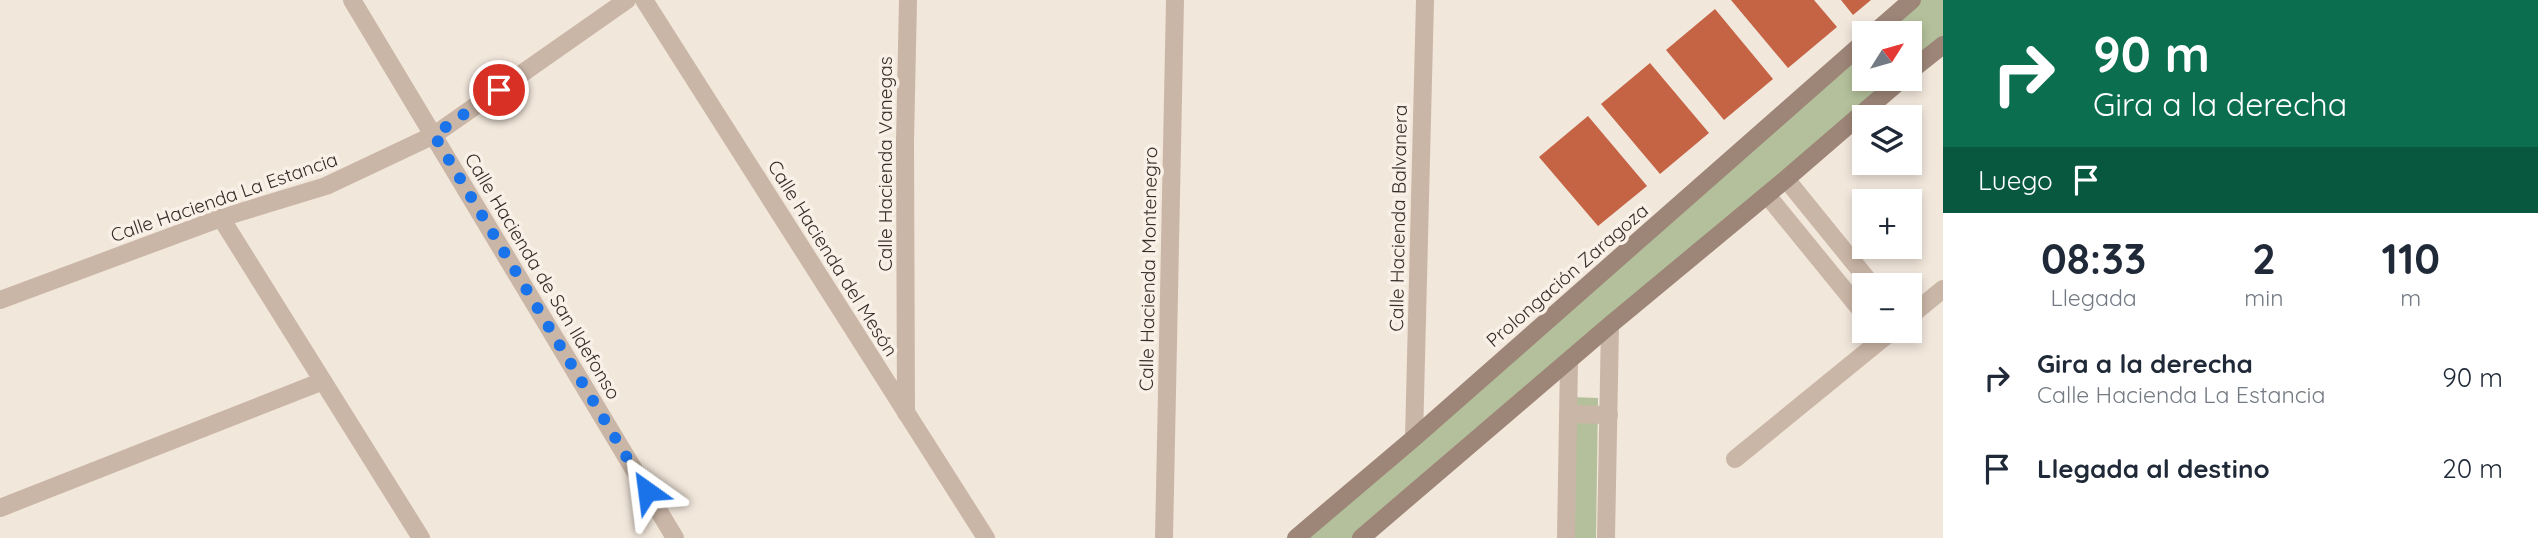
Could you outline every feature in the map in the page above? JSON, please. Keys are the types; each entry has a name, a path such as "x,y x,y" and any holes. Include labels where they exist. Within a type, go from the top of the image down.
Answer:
{"main road":[{"path":"1888,21 1912,0"},
{"path":"1922,62 1943,45"},
{"name":"Prolongación Zaragoza","path":"1296,538 1414,438 1852,53"},
{"path":"1361,538 1888,91"}],"street":[{"name":"Calle Hacienda de San Ildefonso","path":"352,0 675,538"},
{"name":"Calle Hacienda La Estancia","path":"0,300 222,218 326,186 434,135 628,0"},
{"name":"Calle Hacienda del Mesón","path":"644,0 986,538"},
{"name":"Calle Hacienda Vanegas","path":"906,413 908,0"},
{"name":"Calle Hacienda Montenegro","path":"1164,538 1175,0"},
{"name":"Calle Hacienda Balvanera","path":"1414,438 1424,0"},
{"path":"1786,179 1862,273"},
{"path":"1767,195 1852,299"},
{"path":"222,218 421,538"},
{"path":"1922,306 1943,289"},
{"path":"1606,538 1610,325"},
{"path":"1735,459 1872,343"},
{"path":"1566,538 1569,361"},
{"path":"0,508 323,381"},
{"path":"1568,414 1609,415"}],"green space":[{"path":"1912,0 1943,0 1943,45 1922,62 1922,21 1888,21"},
{"path":"1852,52 1852,91 1888,91 1871,105 1852,105 1852,121 1361,538 1296,538"},
{"path":"1571,397 1598,398 1596,538 1569,538"}],"building":[{"path":"1731,0 1814,0 1837,27 1788,68"},
{"path":"1841,0 1871,0 1853,15"},
{"path":"1715,9 1773,79 1724,120 1666,50"},
{"path":"1650,63 1709,133 1660,174 1601,104"},
{"path":"1588,116 1647,186 1598,226 1539,157"}],"route":[{"path":"499,90 434,135 647,491"}]}
